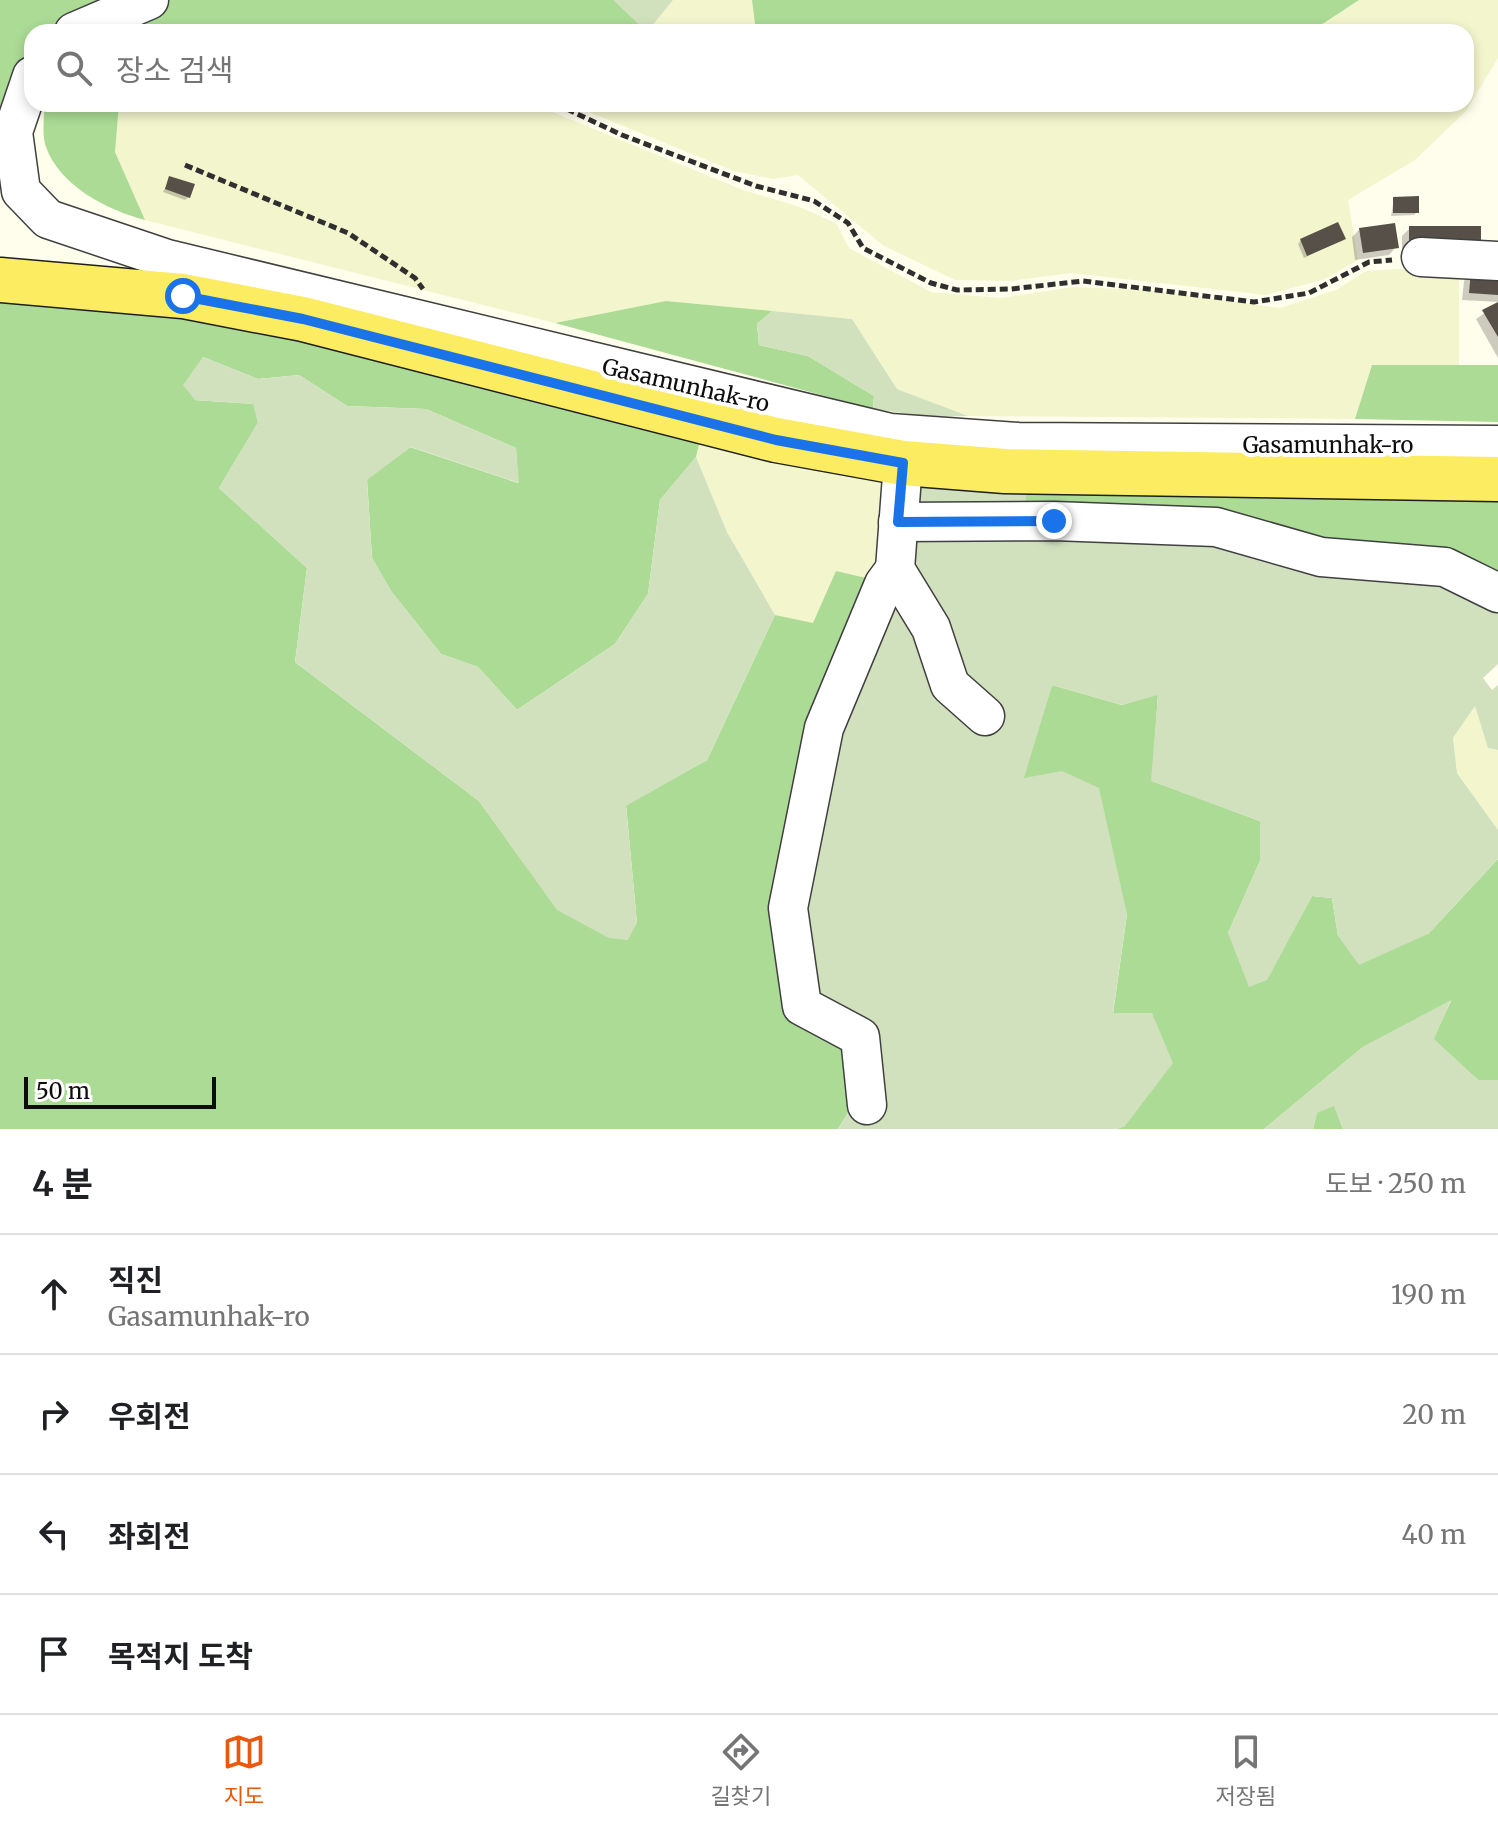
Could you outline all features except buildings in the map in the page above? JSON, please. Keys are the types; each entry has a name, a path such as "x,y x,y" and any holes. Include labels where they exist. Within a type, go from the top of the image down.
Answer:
{"main road":[{"name":"Gasamunhak-ro","path":"0,280 183,296 303,319 776,440 903,463 1005,471 1498,479"}],"street":[{"path":"93,24 149,0"},
{"name":"Gasamunhak-ro","path":"24,100 13,132 21,191 48,219 167,259 890,433 1018,442 1498,445"},
{"path":"1421,257 1498,261"},
{"path":"867,1105 860,1037 802,1006 788,908 824,728 884,584 895,569 903,463"},
{"path":"898,522 1054,521 1216,527 1321,557 1445,567 1498,593"},
{"path":"895,569 931,628 950,685 985,716"}],"path":[{"path":"573,112 622,135 756,186 814,201 848,223 863,248 931,283 957,290 1011,289 1083,281 1254,302 1309,293 1369,262 1421,257"},
{"path":"185,165 348,233 415,278 456,330"}],"green space":[{"path":"0,0 614,0 639,24 24,24 24,108 0,106"},
{"path":"614,0 673,0 654,24 639,24"},
{"path":"673,0 752,0 755,24 654,24"},
{"path":"752,0 1359,0 1322,24 755,24"},
{"path":"1359,0 1498,0 1498,58 1474,98 1474,24 1322,24"},
{"path":"44,112 118,112 115,152 145,220 115,210 73,185 53,161 44,133"},
{"path":"118,112 553,112 743,190 797,206 836,223 849,248 931,292 1001,298 1072,287 1147,290 1280,308 1336,290 1366,271 1459,265 1459,365 1372,365 1355,419 968,416 897,389 852,319 666,301 555,323 145,220 115,152"},
{"path":"589,112 1465,112 1415,160 1348,200 1358,260 1325,279 1266,295 1071,273 1011,281 955,280 884,246 798,175 773,179 734,171"},
{"path":"0,295 181,314 301,337 701,436 696,457 660,500 648,594 615,644 517,710 478,667 441,654 391,591 372,558 367,479 410,447 518,483 516,448 426,409 347,406 299,375 258,379 203,357 195,400 254,404 258,423 219,488 307,568 295,662 479,801 557,909 637,923 626,805 707,760 775,615 813,623 836,571 879,581 853,1040 859,1095 838,1129 0,1129"},
{"path":"666,301 772,311 757,324 759,345 808,356 874,396 873,409 555,323"},
{"path":"772,311 852,319 897,389 968,416 932,417 873,409 874,396 808,356 759,345 757,324"},
{"path":"203,357 258,379 299,375 347,406 426,409 516,448 519,483 411,447 367,480 372,558 391,591 441,654 478,667 517,710 615,644 648,594 660,500 696,457 727,532 775,615 707,760 626,806 637,923 628,940 609,938 557,910 479,801 295,662 307,568 219,488 258,423 253,404 195,400 183,385"},
{"path":"1372,365 1498,365 1498,422 1355,419"},
{"path":"701,436 892,476 879,581 813,624 775,615 727,532 696,457"},
{"path":"892,476 1026,489 1026,507 1498,586 1498,664 1483,678 1492,690 1498,685 1498,750 1488,748 1475,706 1453,738 1457,773 1498,830 1498,859 1428,934 1359,965 1338,936 1332,898 1312,896 1267,980 1249,987 1228,933 1260,861 1260,821 1151,781 1158,695 1122,705 1052,685 1024,778 1062,771 1099,788 1127,914 1113,1013 1152,1013 1173,1063 1125,1126 1116,1129 838,1129 859,1095 853,1040 795,1006 818,727 879,581"},
{"path":"1026,489 1498,492 1498,586 1026,507"},
{"path":"1052,685 1122,705 1158,694 1152,781 1260,821 1260,861 1228,933 1267,979 1312,896 1332,898 1338,936 1428,934 1498,859 1498,1080 1478,1080 1433,1039 1451,1001 1363,1047 1264,1129 1116,1129 1125,1126 1113,1014 1127,914 1023,778"},
{"path":"1475,705 1488,748 1498,750 1498,830 1457,773 1453,738"},
{"path":"1451,1000 1434,1039 1478,1080 1498,1080 1498,1129 1343,1129 1334,1106 1317,1113 1313,1129 1264,1129 1363,1047"},
{"path":"1334,1105 1343,1129 1313,1129 1317,1112"}],"route":[{"path":"183,296 303,319 776,440 903,463 898,522 1054,521"}]}
